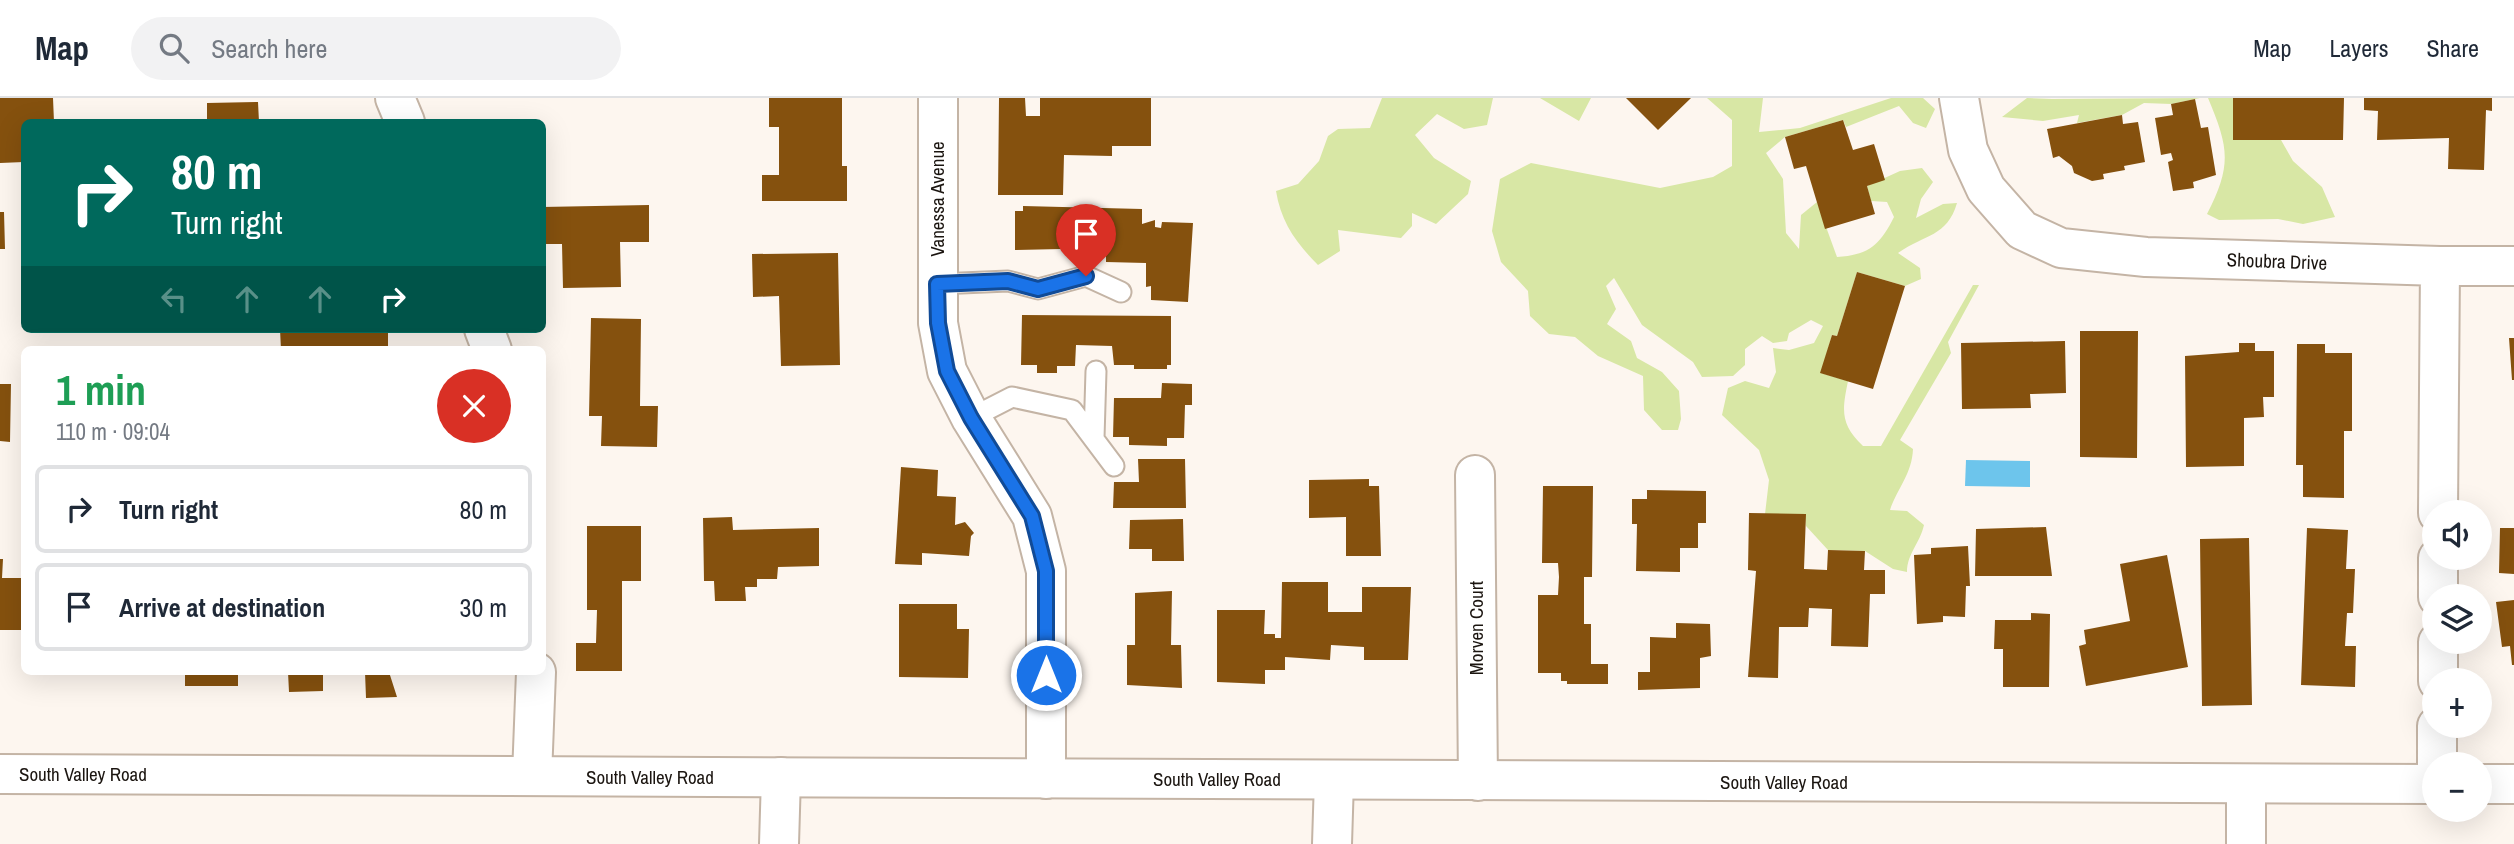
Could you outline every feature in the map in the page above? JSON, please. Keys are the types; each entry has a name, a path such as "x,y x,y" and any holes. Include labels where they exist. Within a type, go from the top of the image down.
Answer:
{"main road":[{"path":"395,98 404,119"},
{"name":"Vanessa Avenue","path":"938,98 938,323 947,371 971,418 1032,516 1046,571 1046,779"},
{"name":"Shoubra Drive","path":"1959,98 1968,150 1986,189 2022,230 2061,248 2146,257 2514,266"},
{"path":"2438,500 2440,266"},
{"name":"Morven Court","path":"1475,475 1478,781"},
{"path":"532,776 536,675"},
{"name":"South Valley Road","path":"0,774 2422,784"},
{"path":"779,844 781,777"},
{"path":"1332,844 1334,780"},
{"path":"2492,784 2514,784"},
{"path":"2246,785 2246,844"}],"lane":[{"path":"937,284 1008,281 1038,289 1086,276 1121,292"},
{"path":"1094,438 1096,371"},
{"path":"971,418 1012,397 1072,410 1114,466"}],"green space":[{"path":"1382,98 1493,98 1487,125 1464,129 1437,114 1415,135 1434,158 1471,181 1468,194 1436,224 1412,213 1412,226 1401,238 1338,230 1340,251 1318,265 1291,231 1282,213 1276,191 1298,184 1319,161 1328,136 1338,129 1370,128"},
{"path":"1540,98 1591,98 1579,121"},
{"path":"1707,98 1763,98 1759,132 1800,128 1891,98 1923,98 1935,109 1926,128 1913,123 1899,106 1846,127 1843,120 1785,137 1766,153 1783,179 1786,233 1799,249 1801,215 1817,202 1837,257 1857,254 1872,247 1884,235 1894,217 1887,202 1871,201 1867,186 1900,171 1922,168 1933,182 1921,199 1916,218 1943,204 1957,203 1953,214 1941,229 1898,253 1920,268 1921,279 1905,286 1857,272 1837,336 1832,335 1821,373 1848,381 1844,409 1850,431 1863,446 1881,446 1973,285 1979,285 1948,342 1951,353 1900,440 1913,449 1912,458 1890,510 1907,511 1924,525 1909,560 1907,572 1893,569 1865,551 1828,550 1806,526 1805,514 1765,514 1769,480 1759,450 1722,415 1728,388 1745,381 1769,388 1776,372 1773,348 1789,350 1814,343 1823,326 1811,320 1789,333 1787,341 1773,343 1762,336 1745,349 1745,365 1733,376 1702,377 1693,362 1642,325 1614,278 1606,286 1616,309 1607,324 1631,341 1637,358 1662,372 1679,391 1681,419 1678,430 1662,430 1644,410 1643,376 1598,356 1575,337 1549,334 1530,316 1528,291 1501,262 1492,231 1500,179 1531,163 1660,188 1713,177 1732,166 1732,120"},
{"path":"2027,98 2200,98 2171,104 2144,103 2122,115 2077,123 2079,115 2043,121 2002,117"},
{"path":"2208,98 2233,98 2233,139 2281,140 2293,161 2322,187 2335,217 2303,224 2278,219 2219,220 2207,214 2221,182 2225,156 2220,130"}],"water":[{"path":"1966,460 2030,461 2030,487 1965,486"}],"building":[{"path":"0,98 53,98 54,119 21,119 21,162 0,163"},
{"path":"769,98 842,98 842,166 847,166 847,201 762,201 762,175 779,175 779,127 769,127"},
{"path":"999,98 1025,98 1026,116 1040,116 1040,98 1151,98 1151,146 1112,146 1112,156 1064,155 1063,195 998,195"},
{"path":"1626,98 1691,98 1658,130"},
{"path":"2233,98 2344,98 2343,140 2233,140"},
{"path":"2364,98 2492,98 2492,111 2486,110 2484,170 2448,169 2449,138 2377,140 2378,111 2364,110"},
{"path":"2195,99 2201,128 2208,127 2216,175 2193,182 2194,188 2173,191 2168,162 2173,160 2171,153 2161,155 2155,118 2173,115 2171,104"},
{"path":"258,102 259,119 207,119 207,103"},
{"path":"2122,115 2123,124 2138,122 2145,162 2124,166 2125,170 2103,174 2104,179 2092,181 2074,173 2072,166 2059,156 2053,158 2047,129"},
{"path":"1843,120 1853,150 1874,144 1885,180 1867,186 1875,214 1825,229 1806,166 1794,169 1785,137"},
{"path":"649,205 649,242 620,242 621,287 563,288 562,244 546,244 546,207"},
{"path":"1023,206 1142,209 1142,224 1155,220 1155,227 1161,228 1162,222 1193,223 1188,302 1151,300 1151,286 1146,287 1146,263 1106,262 1106,248 1015,250 1015,211 1023,211"},
{"path":"0,212 4,212 5,249 0,249"},
{"path":"838,253 840,365 781,366 779,296 753,297 752,254"},
{"path":"1857,272 1905,286 1873,389 1820,373 1832,335 1837,336"},
{"path":"1022,315 1171,316 1171,365 1167,365 1167,369 1134,369 1134,365 1114,365 1112,346 1076,345 1075,366 1057,366 1057,373 1037,373 1037,365 1021,365"},
{"path":"591,318 641,319 640,406 658,406 657,447 601,446 602,416 589,416"},
{"path":"2080,331 2138,331 2137,458 2080,457"},
{"path":"280,333 388,333 388,346 281,346"},
{"path":"2509,338 2514,338 2514,380 2512,380"},
{"path":"2065,341 2066,393 2030,394 2031,408 1962,409 1961,343"},
{"path":"2239,343 2255,343 2255,351 2274,351 2274,397 2263,397 2264,417 2244,418 2244,466 2186,467 2185,356 2239,352"},
{"path":"2297,344 2325,344 2325,353 2352,353 2352,431 2344,431 2344,498 2303,497 2303,465 2296,465"},
{"path":"1162,383 1192,384 1192,405 1185,405 1184,438 1167,438 1167,446 1129,445 1129,437 1113,437 1114,398 1161,398"},
{"path":"0,384 11,384 10,442 0,441"},
{"path":"1138,459 1185,459 1186,508 1113,508 1114,482 1139,482"},
{"path":"901,467 938,470 937,496 956,497 955,525 965,522 974,533 971,536 969,556 922,553 922,565 895,564"},
{"path":"1369,479 1369,486 1379,486 1381,556 1346,556 1346,517 1309,518 1309,480"},
{"path":"1543,486 1593,486 1592,577 1584,577 1584,624 1591,624 1591,664 1608,664 1608,684 1567,684 1567,681 1561,681 1561,673 1538,673 1538,595 1558,595 1559,577 1558,563 1542,563"},
{"path":"1647,490 1706,491 1706,523 1698,523 1698,548 1680,548 1680,572 1636,571 1637,524 1632,524 1632,499 1647,499"},
{"path":"1749,513 1806,514 1804,569 1827,570 1828,550 1865,551 1864,570 1885,570 1885,594 1870,594 1868,647 1831,646 1832,609 1809,608 1808,627 1779,627 1778,678 1748,677 1756,571 1748,570"},
{"path":"732,517 733,530 819,528 819,566 778,567 777,579 757,579 757,587 745,587 746,601 715,601 714,581 704,581 703,518"},
{"path":"1183,519 1184,561 1152,561 1152,549 1129,549 1130,520"},
{"path":"587,526 641,526 641,581 622,581 622,671 576,671 576,643 596,643 597,610 587,610"},
{"path":"2046,527 2052,576 1975,576 1976,529"},
{"path":"2307,528 2348,530 2346,569 2355,569 2353,613 2347,613 2345,646 2356,646 2355,687 2301,685"},
{"path":"2500,528 2514,528 2514,574 2499,573"},
{"path":"2249,538 2252,705 2202,706 2200,539"},
{"path":"1968,546 1970,586 1966,586 1965,617 1943,616 1943,622 1917,624 1914,555 1931,554 1931,548"},
{"path":"2167,555 2188,667 2086,686 2079,646 2086,644 2084,630 2130,621 2120,564"},
{"path":"0,559 3,559 2,578 21,578 21,630 0,630"},
{"path":"1282,582 1328,582 1328,612 1362,612 1362,587 1411,587 1408,660 1364,660 1364,647 1331,645 1330,660 1285,657 1285,670 1265,670 1265,684 1217,682 1217,610 1265,610 1264,634 1275,634 1275,638 1281,638"},
{"path":"1172,591 1171,645 1181,645 1182,688 1127,685 1127,645 1135,645 1135,593"},
{"path":"2514,600 2512,665 2510,646 2502,647 2496,602"},
{"path":"899,604 957,604 957,629 969,629 968,678 899,677"},
{"path":"2031,613 2050,614 2049,687 2003,687 2003,649 1994,649 1995,620 2031,620"},
{"path":"1676,623 1710,624 1711,656 1700,658 1700,688 1638,690 1638,672 1650,672 1650,637 1676,638"},
{"path":"185,675 238,675 238,686 185,686"},
{"path":"288,675 323,675 323,691 289,692"},
{"path":"365,675 390,675 397,697 366,698"}],"route":[{"path":"1046,675 1046,571 1032,516 971,418 947,371 938,323 937,284 1008,281 1038,289 1086,276"}]}
